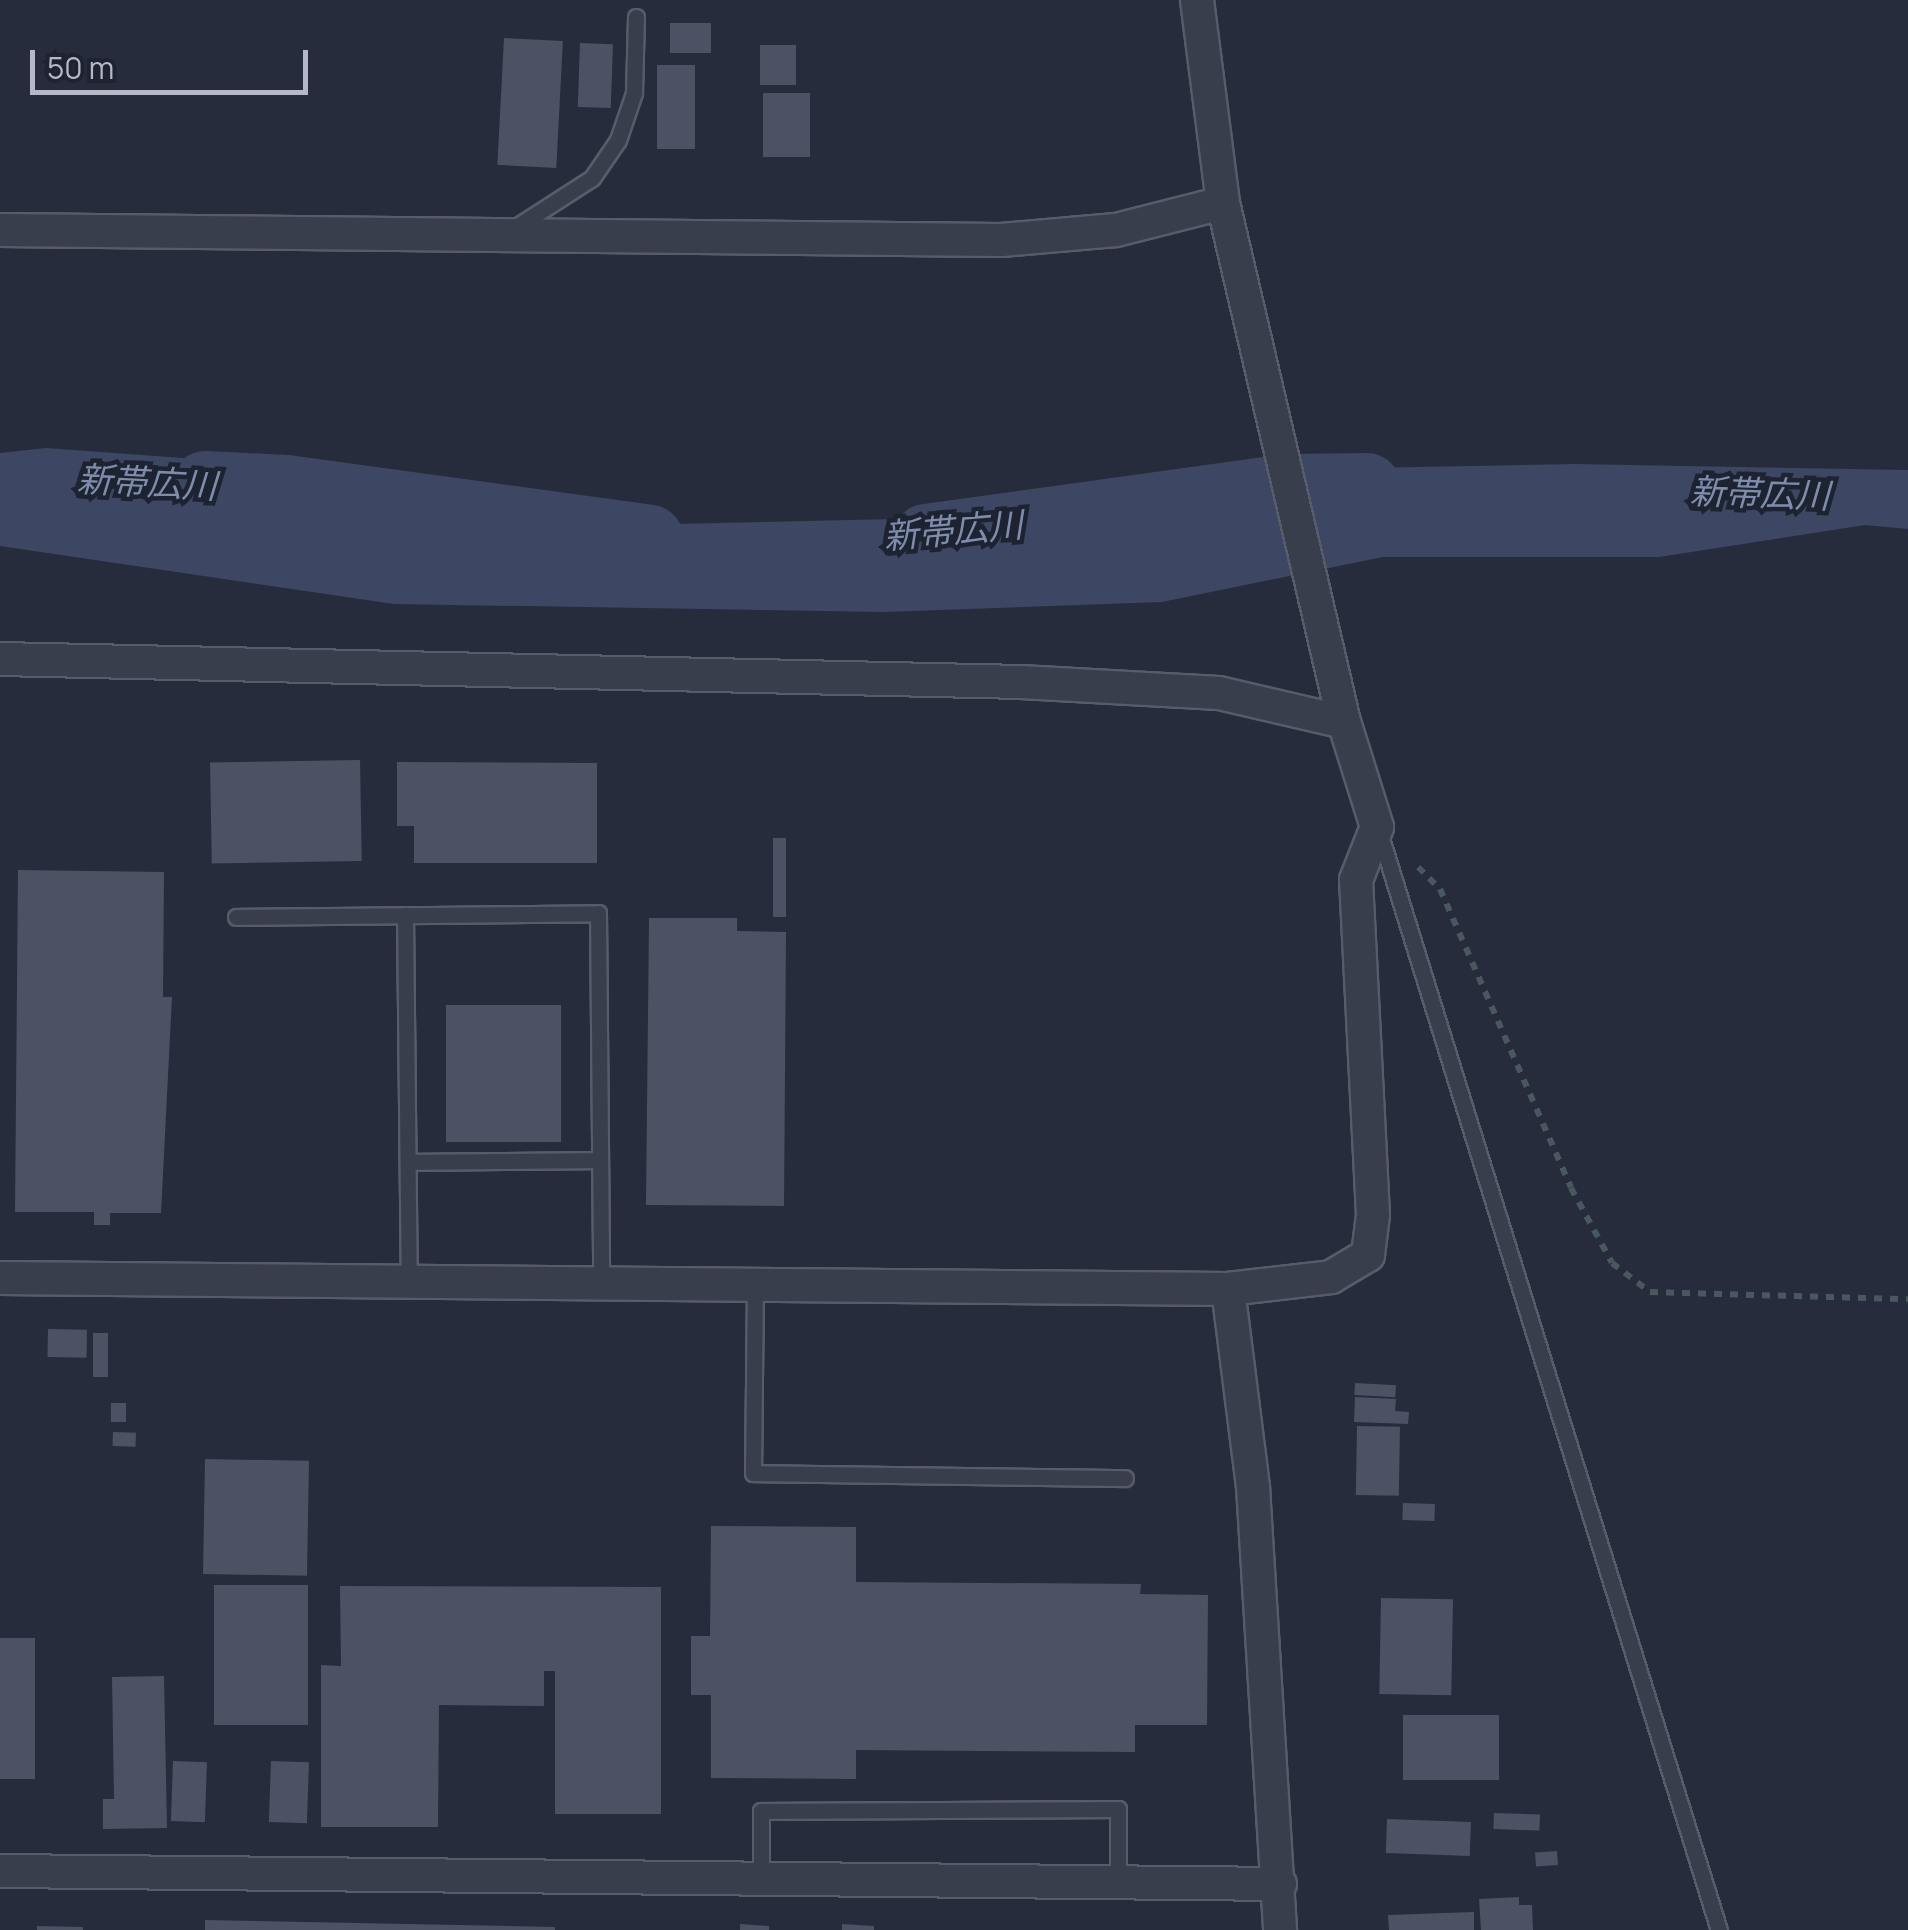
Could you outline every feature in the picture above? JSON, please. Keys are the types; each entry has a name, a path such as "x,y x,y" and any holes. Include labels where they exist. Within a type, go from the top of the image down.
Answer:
{"street":[{"path":"0,1278 1228,1289 1330,1277 1368,1255 1373,1216 1356,880 1377,827 1344,722 1222,203 1198,0"},
{"path":"0,230 1001,240 1116,230 1222,203"},
{"path":"0,659 1021,682 1219,693 1344,722"},
{"path":"1228,1289 1254,1486 1280,1930"},
{"path":"0,1871 1280,1884"}],"lane":[{"path":"502,237 515,222 592,178 618,140 634,93 636,16"},
{"path":"1377,827 1719,1930"},
{"path":"236,917 598,913 601,1283"},
{"path":"405,915 409,1282"},
{"path":"408,1162 600,1160"},
{"path":"755,1284 752,1473 1125,1478"},
{"path":"761,1879 761,1811 1118,1809 1118,1883"}],"path":[{"path":"1377,827 1440,889 1571,1188 1612,1263 1650,1292 1908,1299"}],"water":[{"path":"46,448 210,460 406,530 894,519 1127,531 1361,468 1575,464 1908,470 1908,529 1865,525 1659,557 1383,557 1162,602 884,612 394,604 0,546 0,453"}],"building":[{"path":"670,23 711,23 711,53 670,53"},
{"path":"504,38 563,41 556,168 497,165"},
{"path":"580,43 613,44 611,108 578,107"},
{"path":"760,45 796,45 796,85 760,85"},
{"path":"657,65 695,65 695,149 657,149"},
{"path":"763,93 810,93 810,157 763,157"},
{"path":"360,760 362,861 212,864 210,763"},
{"path":"397,762 597,763 597,863 414,863 414,826 397,826"},
{"path":"773,838 786,838 786,917 773,917"},
{"path":"18,870 164,872 163,997 172,997 161,1213 110,1213 110,1225 94,1225 94,1212 15,1212"},
{"path":"649,918 737,918 737,931 786,932 784,1206 646,1205"},
{"path":"446,1005 561,1005 561,1142 446,1142"},
{"path":"48,1329 87,1330 87,1358 48,1357"},
{"path":"93,1333 108,1333 108,1377 93,1377"},
{"path":"1355,1383 1396,1385 1395,1397 1354,1395"},
{"path":"1355,1397 1396,1399 1395,1411 1409,1412 1408,1424 1354,1422"},
{"path":"111,1403 126,1403 126,1422 111,1422"},
{"path":"1357,1426 1400,1427 1399,1496 1356,1495"},
{"path":"113,1432 136,1433 135,1447 113,1446"},
{"path":"205,1459 309,1461 307,1576 203,1574"},
{"path":"1403,1503 1435,1504 1434,1521 1402,1520"},
{"path":"711,1526 856,1527 856,1582 1141,1584 1140,1594 1208,1595 1207,1725 1135,1725 1135,1752 856,1750 856,1779 711,1778 711,1695 691,1695 691,1636 710,1636"},
{"path":"214,1585 308,1585 308,1725 214,1725"},
{"path":"340,1586 661,1587 661,1814 555,1814 555,1671 544,1671 544,1706 439,1705 438,1827 321,1827 321,1665 341,1666"},
{"path":"1381,1598 1453,1599 1451,1695 1379,1694"},
{"path":"0,1638 35,1638 35,1779 0,1779"},
{"path":"164,1676 167,1828 103,1829 103,1799 114,1799 112,1677"},
{"path":"1403,1715 1499,1715 1499,1780 1403,1780"},
{"path":"173,1761 207,1762 205,1822 171,1821"},
{"path":"271,1761 309,1762 307,1823 269,1822"},
{"path":"1494,1813 1540,1815 1539,1831 1493,1829"},
{"path":"1387,1819 1471,1822 1470,1856 1386,1853"},
{"path":"1557,1851 1558,1865 1536,1867 1535,1853"},
{"path":"1519,1897 1519,1905 1532,1905 1533,1930 1481,1930 1479,1899"},
{"path":"1474,1912 1474,1930 1389,1930 1388,1915"},
{"path":"205,1920 555,1927 555,1930 205,1930"},
{"path":"740,1924 769,1926 769,1930 740,1930"},
{"path":"842,1924 874,1926 874,1930 842,1930"},
{"path":"37,1926 83,1927 83,1930 37,1930"}],"waterway":[{"name":"新帯広川","path":"205,485 286,489 650,539"},
{"name":"新帯広川","path":"926,538 1287,488 1367,487"}]}
